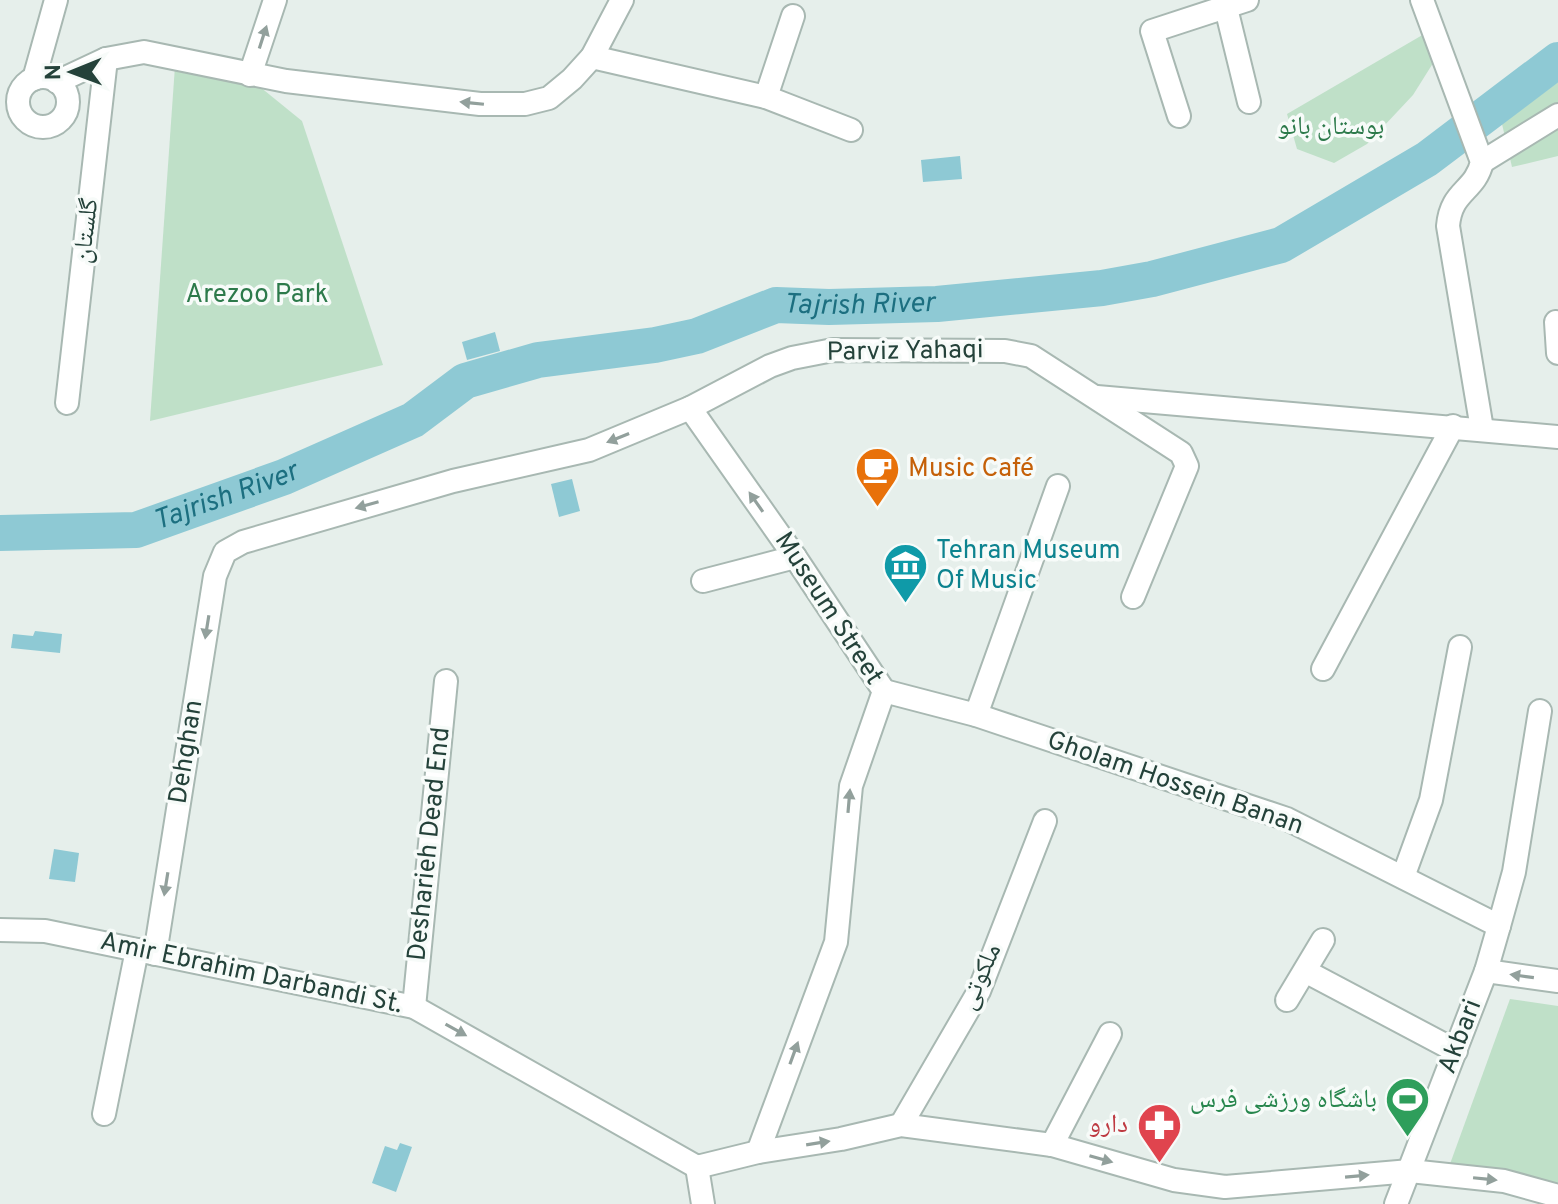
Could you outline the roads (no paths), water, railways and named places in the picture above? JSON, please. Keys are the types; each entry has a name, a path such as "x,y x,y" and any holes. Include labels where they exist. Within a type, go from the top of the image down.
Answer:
{"street":[{"path":"34,79 55,0"},
{"path":"250,75 275,0"},
{"path":"57,82 106,59 144,52 250,75 480,104 525,104 549,98 572,79 592,57 622,0"},
{"path":"1422,0 1480,156 1480,173 1456,197 1449,210 1448,226 1482,429"},
{"path":"1179,116 1152,31 1236,4 1249,102"},
{"path":"766,97 793,16"},
{"path":"592,57 766,97 851,130"},
{"name":"گلستان","path":"67,403 106,59"},
{"path":"50,78 57,82 63,88 67,103 66,112 55,124 31,125 9,105 21,89 34,79 50,78"},
{"path":"1480,156 1558,115"},
{"path":"1556,322 1558,353"},
{"name":"Parviz Yahaqi","path":"225,552 243,542 399,496 581,452 690,408 770,366 833,350 1017,352 1031,356 1094,396 1558,437"},
{"path":"1094,396 1181,453 1187,466 1133,597"},
{"name":"Museum Street","path":"690,408 884,691 851,786 836,942 758,1152"},
{"path":"1323,669 1453,426"},
{"path":"976,715 1058,486"},
{"name":"Dehghan","path":"104,1114 146,952 215,576 225,552"},
{"path":"703,581 795,557"},
{"path":"1403,877 1431,800 1460,647"},
{"name":"Desharieh Dead End","path":"414,1007 446,681"},
{"name":"Gholam Hossein Banan","path":"884,691 976,715 1287,819 1499,926"},
{"path":"1486,971 1514,872 1540,711"},
{"name":"ملکوتی","path":"901,1125 979,991 1045,821"},
{"name":"Amir Ebrahim Darbandi St.","path":"0,930 45,931 414,1007 697,1167"},
{"path":"1287,1000 1323,940"},
{"path":"1305,971 1456,1051"},
{"name":"Akbari","path":"1396,1204 1486,971 1558,981"},
{"path":"1052,1145 1110,1034"},
{"path":"703,1204 697,1167 901,1125 1052,1145 1174,1180 1225,1187 1410,1171 1504,1181 1558,1196"}],"water":[{"path":"960,156 962,179 923,182 921,160"},
{"path":"495,332 500,351 467,360 462,342"},
{"path":"572,479 580,511 559,517 551,484"},
{"path":"35,631 62,634 60,653 11,648 13,634 33,636"},
{"path":"54,849 79,853 75,882 49,879"},
{"path":"400,1143 412,1147 396,1192 372,1183 385,1146 397,1150"}],"waterway":[{"name":"Tajrish River","path":"0,533 136,530 284,477 413,420 465,381 538,360 655,345 697,336 776,305 937,304 1102,288 1152,279 1281,245 1427,159 1558,60"}],"place":[{"name":"Music Café","path":"877,508"},
{"name":"Tehran Museum Of Music","path":"905,605"},
{"name":"باشگاه ورزشی فرس","path":"1408,1139"},
{"name":"دارو","path":"1159,1164"}],"park label":[{"name":"بوستان بانو","path":"1331,127"},
{"name":"Arezoo Park","path":"257,295"}]}
